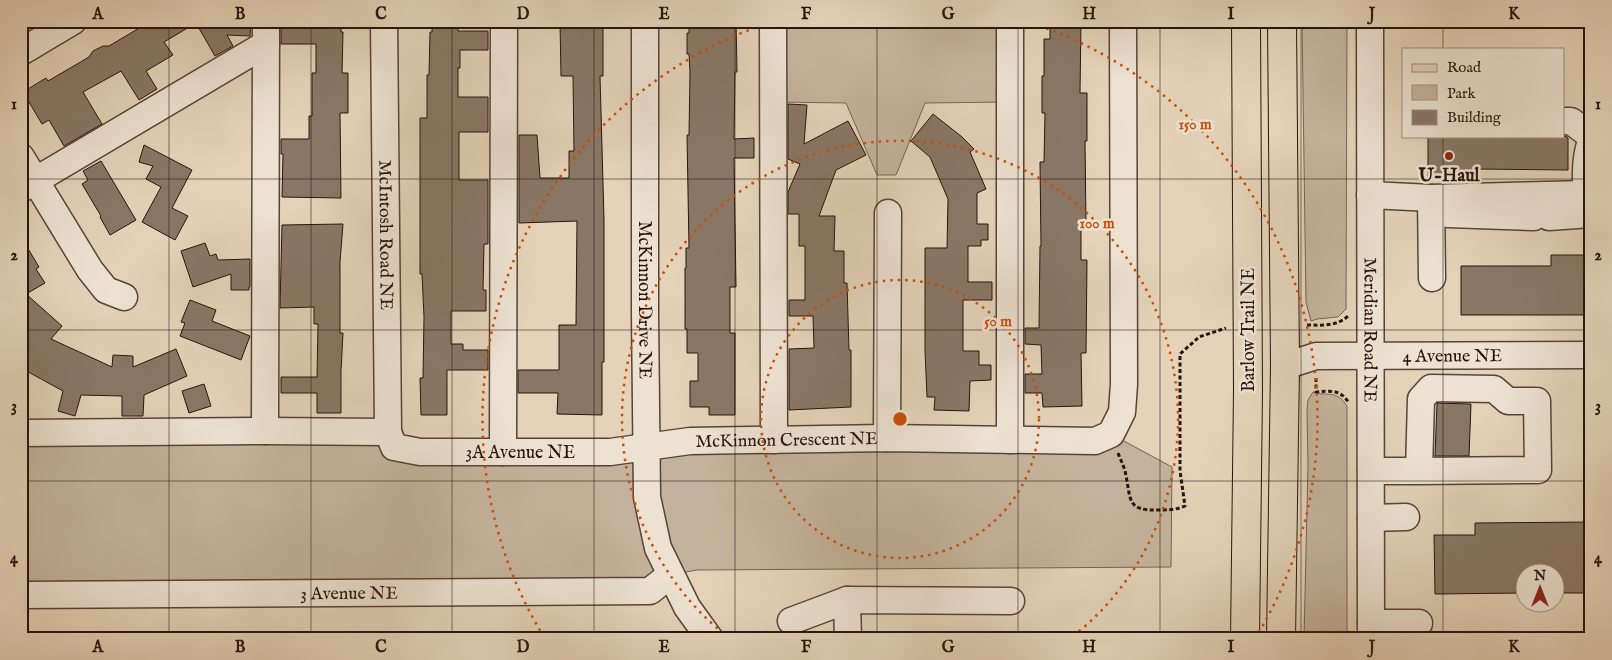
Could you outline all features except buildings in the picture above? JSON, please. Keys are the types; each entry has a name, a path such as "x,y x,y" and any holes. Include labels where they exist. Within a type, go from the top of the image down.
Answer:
{"main road":[{"name":"Barlow Trail NE","path":"1245,639 1248,391 1246,21"},
{"name":"Barlow Trail NE","path":"1281,639 1285,366 1282,21"},
{"path":"1248,391 1285,366"}],"street":[{"path":"21,52 73,21"},
{"name":"McIntosh Road NE","path":"384,21 391,440"},
{"path":"503,452 504,21"},
{"name":"McKinnon Drive NE","path":"645,21 647,497 658,548 687,607 710,639"},
{"path":"774,21 774,440"},
{"path":"1010,21 1010,440"},
{"path":"1111,434 1122,412 1124,384 1123,21"},
{"name":"Meridian Road NE","path":"1370,21 1371,631"},
{"path":"28,185 266,32"},
{"path":"265,430 266,32"},
{"path":"1564,121 1571,121 1591,136"},
{"path":"1590,202 1587,152 1591,142"},
{"path":"21,157 28,185 90,270 106,290 124,297"},
{"path":"1370,195 1590,202"},
{"path":"1431,198 1448,214 1542,217 1590,202"},
{"path":"1431,198 1432,278"},
{"path":"887,438 888,213"},
{"name":"4 Avenue NE","path":"1285,366 1316,356 1591,355"},
{"path":"1371,471 1419,471 1538,470 1537,402 1508,402 1494,388 1431,388 1421,399 1419,471"},
{"name":"3A Avenue NE","path":"21,433 265,430 391,440 420,452 610,452 646,446"},
{"name":"McKinnon Crescent NE","path":"646,446 690,441 887,438 1094,441 1111,434"},
{"path":"1371,518 1406,517"},
{"name":"3 Avenue NE","path":"21,595 650,591 670,575"},
{"path":"847,600 848,639"},
{"path":"791,620 847,600 1011,601"},
{"path":"1371,631 1419,623"}],"path":[{"path":"1284,324 1315,325 1341,322 1348,316 1349,310"},
{"path":"1111,434 1125,471 1129,497 1135,506 1154,510 1179,509 1185,506 1180,471 1180,354 1200,337 1218,330 1248,324"},
{"path":"1315,325 1316,392 1331,391 1341,394 1348,401 1351,410"}],"green space":[{"path":"773,21 1010,21 1010,102 925,103 896,175 877,175 846,103 774,102"},
{"path":"1302,21 1347,21 1346,309 1338,317 1311,321 1306,302"},
{"path":"1313,392 1335,395 1347,406 1347,639 1304,639 1308,465 1307,411 1308,400"},
{"path":"388,432 394,447 1111,434 1172,467 1171,567 697,570 670,575 650,591 21,595 21,433"}],"place":[{"name":"U-Haul","path":"1449,156"}]}
